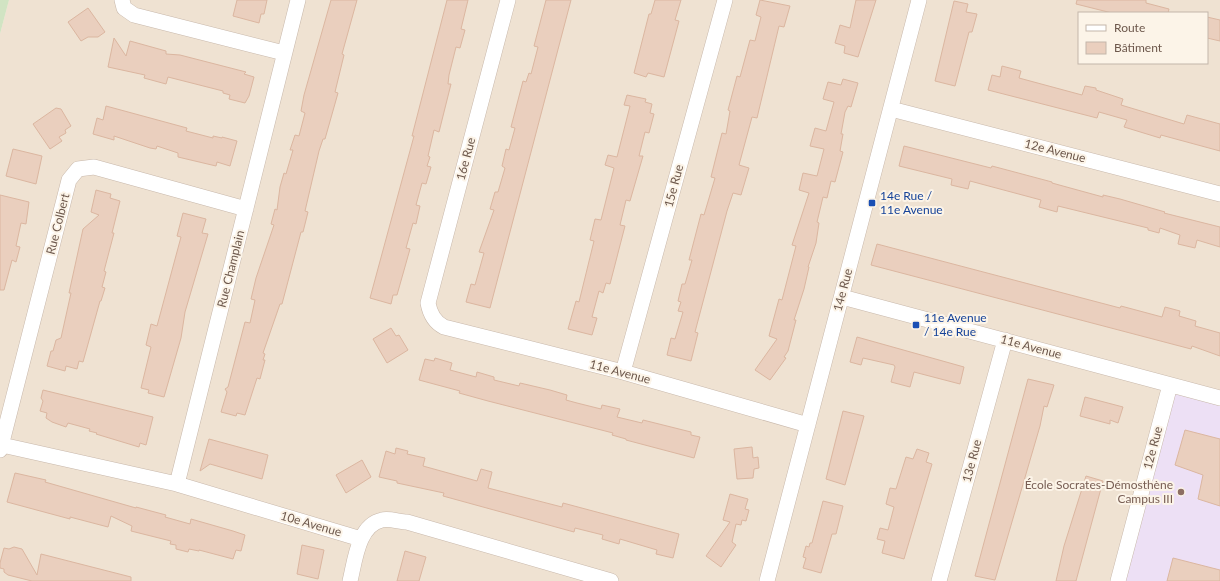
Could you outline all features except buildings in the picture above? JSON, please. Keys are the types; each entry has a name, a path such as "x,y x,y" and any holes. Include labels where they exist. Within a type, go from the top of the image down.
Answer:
{"street":[{"path":"122,0 124,8 134,14 284,53"},
{"name":"Rue Champlain","path":"177,484 298,0"},
{"name":"16e Rue","path":"434,318 430,312 428,303 508,0"},
{"name":"15e Rue","path":"624,372 725,0"},
{"name":"14e Rue","path":"767,581 919,0"},
{"name":"12e Avenue","path":"891,109 1220,194"},
{"name":"Rue Colbert","path":"1,447 69,180 78,169 94,167 246,209"},
{"name":"11e Avenue","path":"842,297 1220,398"},
{"name":"11e Avenue","path":"434,318 438,324 444,327 624,372 808,425"},
{"name":"13e Rue","path":"940,581 1005,340"},
{"name":"12e Rue","path":"1118,581 1170,385"},
{"name":"10e Avenue","path":"1,447 177,484 361,539"},
{"path":"350,581 361,539 368,528 382,519 407,522 572,576 611,581"}],"shaded area":[{"path":"9,0 1220,0 1220,581 0,581 0,34"},
{"name":"École Socrates-Démosthène Campus III","path":"1170,385 1220,398 1220,581 1118,581"}],"green space":[{"path":"0,0 9,0 0,34"}],"place":[{"name":"14e Rue / 11e Avenue","path":"872,203"},
{"name":"11e Avenue / 14e Rue","path":"916,325"},
{"name":"École Socrates-Démosthène Campus III","path":"1181,492"}]}
